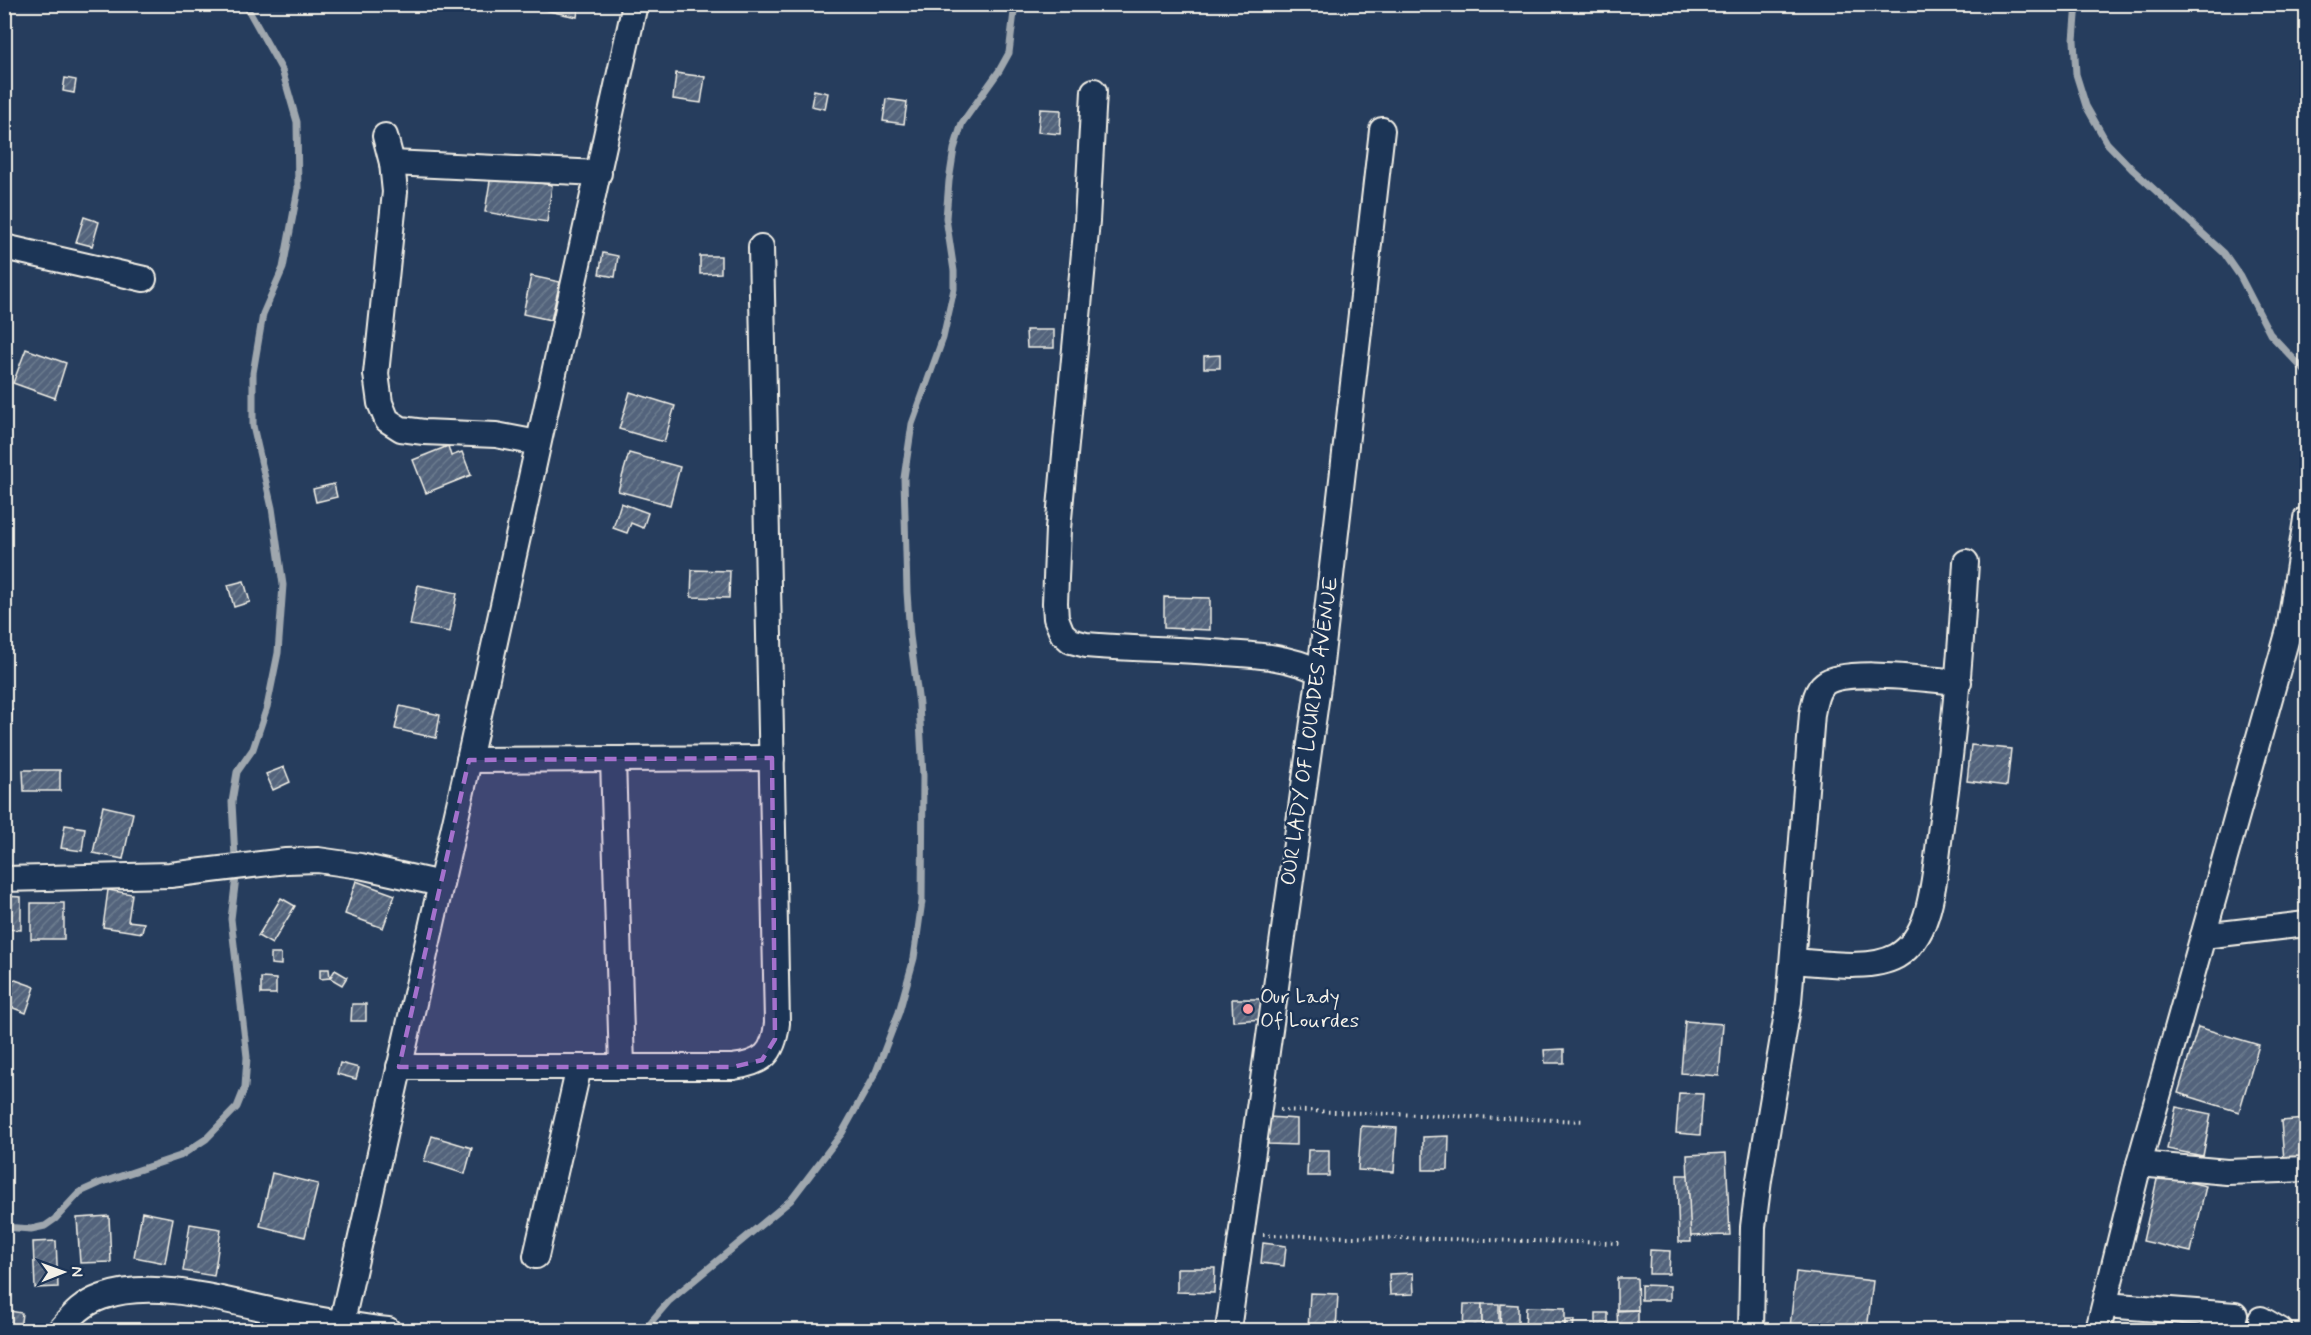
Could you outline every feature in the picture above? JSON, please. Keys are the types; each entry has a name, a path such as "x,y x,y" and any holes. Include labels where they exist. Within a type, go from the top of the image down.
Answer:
{"street":[{"path":"341,1328 469,760 635,4"},
{"path":"1094,91 1086,232 1058,529 1056,618 1062,633 1071,641 1086,645 1254,655 1295,661 1320,672"},
{"name":"OUR LADY OF LOURDES AVENUE","path":"1228,1330 1320,672 1382,130"},
{"path":"385,135 392,163 395,192 375,374 380,403 387,420 401,429 496,435 538,443"},
{"path":"392,163 599,173"},
{"path":"4,247 144,279"},
{"path":"399,1067 733,1067 762,1060 775,1039 777,1023 761,247"},
{"path":"2098,1330 2139,1164 2289,630 2307,519"},
{"path":"1793,962 1864,964 1882,962 1898,956 1917,938 1926,915 1935,866 1959,682 1966,562"},
{"path":"1751,1330 1751,1270 1756,1204 1789,1002 1812,714 1816,696 1822,685 1833,678 1854,674 1959,682"},
{"path":"469,760 772,758"},
{"path":"613,759 622,1067"},
{"path":"4,879 170,874 285,861 318,860 360,866 441,884"},
{"path":"2203,936 2307,924"},
{"path":"536,1256 579,1067"},
{"path":"2139,1164 2227,1172 2307,1169"},
{"path":"60,1330 78,1308 103,1297 136,1290 164,1291 219,1299 341,1328 388,1330"},
{"path":"2104,1305 2235,1315"}],"path":[{"path":"1258,1109 1584,1121"},
{"path":"1241,1234 1620,1243"}],"highlighted area":[{"path":"772,758 775,1039 762,1060 733,1067 399,1067 469,760"}],"building":[{"path":"545,4 579,4 577,17 544,10"},
{"path":"676,73 705,77 701,103 673,99"},
{"path":"65,78 76,80 74,93 63,91"},
{"path":"814,90 828,93 825,109 811,106"},
{"path":"886,99 907,102 904,124 883,121"},
{"path":"1040,109 1061,110 1060,134 1038,132"},
{"path":"491,175 552,185 547,222 485,212"},
{"path":"84,217 99,222 92,246 76,242"},
{"path":"603,253 618,256 615,277 599,274"},
{"path":"700,256 721,256 721,273 700,274"},
{"path":"531,276 560,282 551,320 523,314"},
{"path":"1026,330 1054,330 1054,348 1027,348"},
{"path":"26,349 66,363 55,398 13,383"},
{"path":"1220,355 1220,368 1204,368 1204,356"},
{"path":"630,392 675,406 664,442 619,429"},
{"path":"448,446 451,456 462,452 471,475 426,493 413,460"},
{"path":"629,453 680,467 670,505 618,491"},
{"path":"334,484 337,497 316,502 313,489"},
{"path":"621,503 648,513 643,528 631,523 627,533 613,528"},
{"path":"692,570 730,571 729,598 691,597"},
{"path":"244,581 250,602 234,607 228,585"},
{"path":"418,585 457,593 450,632 410,625"},
{"path":"1164,597 1210,598 1210,630 1164,628"},
{"path":"400,706 440,715 436,738 395,729"},
{"path":"4,710 12,710 11,737 4,737"},
{"path":"1971,745 2011,749 2007,786 1967,781"},
{"path":"284,767 290,782 273,790 266,774"},
{"path":"23,770 60,770 60,791 24,791"},
{"path":"103,806 133,813 123,859 93,853"},
{"path":"65,825 85,828 82,851 61,848"},
{"path":"356,881 395,895 383,928 345,914"},
{"path":"108,890 132,894 128,921 144,923 142,933 103,927"},
{"path":"4,896 21,897 21,930 4,929"},
{"path":"281,898 295,906 272,944 258,936"},
{"path":"31,903 64,903 64,939 31,939"},
{"path":"271,954 281,954 281,965 271,964"},
{"path":"320,969 329,969 330,978 320,979"},
{"path":"335,970 347,977 342,985 330,978"},
{"path":"4,976 35,987 26,1013 6,1005 11,991 4,989"},
{"path":"261,978 276,979 276,994 261,994"},
{"name":"Our Lady Of Lourdes","path":"1232,999 1263,999 1264,1019 1233,1021"},
{"path":"352,1004 366,1004 366,1021 351,1021"},
{"path":"1685,1021 1723,1024 1719,1076 1681,1073"},
{"path":"2198,1027 2259,1045 2239,1112 2178,1093"},
{"path":"1564,1049 1564,1063 1545,1063 1544,1050"},
{"path":"340,1063 359,1068 356,1079 337,1074"},
{"path":"2302,1076 2306,1076 2306,1110 2304,1111"},
{"path":"1679,1093 1703,1094 1700,1135 1676,1133"},
{"path":"2176,1107 2211,1114 2203,1156 2167,1149"},
{"path":"1269,1117 1297,1119 1297,1145 1268,1144"},
{"path":"2306,1119 2306,1159 2284,1161 2281,1121"},
{"path":"1361,1126 1397,1128 1394,1172 1358,1170"},
{"path":"432,1136 472,1148 465,1174 424,1161"},
{"path":"1449,1136 1448,1170 1423,1170 1423,1137"},
{"path":"1308,1150 1329,1150 1329,1176 1307,1176"},
{"path":"1726,1153 1730,1235 1690,1236 1687,1155"},
{"path":"272,1173 318,1184 305,1237 260,1226"},
{"path":"1677,1175 1688,1175 1691,1242 1679,1242"},
{"path":"2158,1175 2206,1186 2191,1252 2143,1241"},
{"path":"142,1212 173,1218 165,1263 134,1257"},
{"path":"109,1216 111,1262 80,1263 77,1218"},
{"path":"190,1224 221,1229 214,1276 183,1271"},
{"path":"56,1241 58,1287 35,1288 33,1242"},
{"path":"1263,1243 1286,1246 1284,1266 1261,1263"},
{"path":"1650,1250 1670,1251 1669,1274 1649,1274"},
{"path":"1177,1268 1215,1268 1214,1293 1177,1292"},
{"path":"1796,1272 1873,1281 1867,1330 1817,1330 1790,1327"},
{"path":"1413,1273 1414,1294 1390,1295 1389,1274"},
{"path":"1617,1278 1637,1278 1638,1310 1617,1310"},
{"path":"1641,1285 1670,1286 1670,1300 1641,1300"},
{"path":"1310,1293 1338,1294 1336,1330 1308,1330"},
{"path":"1464,1304 1482,1304 1482,1330 1463,1330"},
{"path":"1482,1304 1499,1304 1499,1330 1482,1330"},
{"path":"1501,1304 1518,1305 1518,1330 1500,1330"},
{"path":"1526,1307 1565,1308 1565,1330 1525,1330"},
{"path":"4,1310 22,1313 20,1330 4,1330"},
{"path":"1638,1310 1638,1330 1618,1330 1617,1311"},
{"path":"1596,1313 1608,1313 1608,1328 1596,1328"},
{"path":"1565,1320 1574,1320 1573,1330 1565,1330"}],"waterway":[{"path":"235,858 232,802 237,772 253,749 267,707 278,653 283,585 272,508 253,426 253,373 263,314 283,268 298,189 297,122 282,70 245,4"},
{"path":"644,1330 669,1301 791,1200 842,1133 876,1072 899,1012 914,958 922,901 923,776 919,704 907,592 904,478 912,424 943,338 954,289 954,271 946,218 954,149 962,123 1009,53 1015,4"},
{"path":"2077,4 2074,40 2076,74 2086,106 2107,143 2133,170 2224,253 2240,276 2270,334 2306,372"},
{"path":"4,1227 31,1229 45,1226 55,1219 80,1192 180,1156 206,1139 237,1107 245,1087 247,1057 231,919 236,877"}],"place":[{"name":"Our Lady Of Lourdes","path":"1248,1009"}]}
